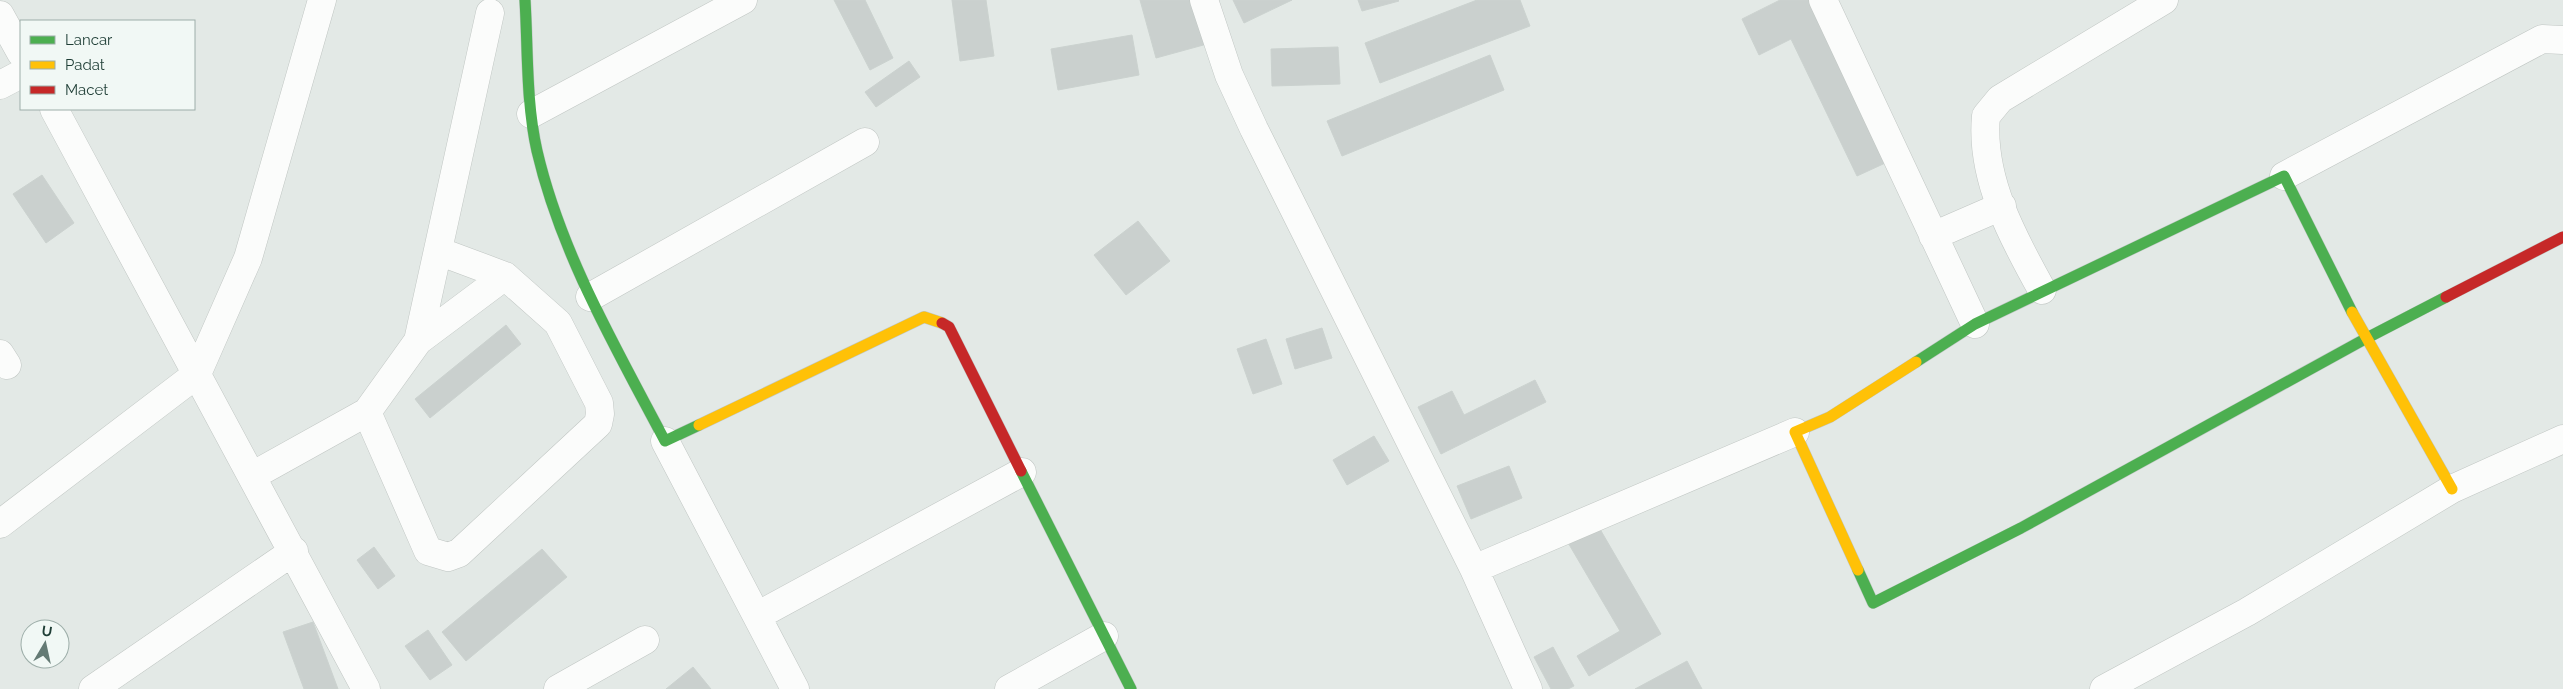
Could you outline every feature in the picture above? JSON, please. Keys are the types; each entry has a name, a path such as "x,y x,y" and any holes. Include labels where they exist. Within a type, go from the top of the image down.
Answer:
{"street":[{"path":"0,524 196,374 248,258 322,0"},
{"path":"525,0 531,114 536,149 551,202 590,297 795,689"},
{"path":"531,114 743,0"},
{"path":"1204,0 1229,75 1254,130 1474,569 1528,689"},
{"path":"1823,0 1975,324"},
{"path":"2035,294 2012,236 1989,211 1984,134 1989,110 2000,99 2164,0"},
{"path":"418,341 490,14"},
{"path":"0,15 20,51"},
{"path":"1474,569 1830,417 1975,324 2284,176 2542,39 2563,40"},
{"path":"0,85 20,75"},
{"path":"55,110 366,689"},
{"path":"590,297 865,142"},
{"path":"2284,176 2365,339 2452,489"},
{"path":"1934,236 1989,211"},
{"path":"1795,432 1873,604 2022,528 2365,339 2563,236"},
{"path":"367,412 428,551 448,557 459,553 598,424 600,414 599,403 558,323 505,276 438,251"},
{"path":"252,476 367,412 418,341 505,276"},
{"path":"665,441 924,317 936,319 949,327 1130,689"},
{"path":"2104,689 2247,612 2452,489 2563,439"},
{"path":"757,616 1022,472"},
{"path":"93,689 294,552"},
{"path":"1008,689 1104,636"},
{"path":"558,689 645,640"}],"building":[{"path":"834,0 865,0 893,58 870,70"},
{"path":"952,0 986,0 994,56 960,61"},
{"path":"1140,0 1195,0 1207,44 1156,58"},
{"path":"1233,0 1292,0 1244,23"},
{"path":"1358,0 1398,0 1399,1 1362,11"},
{"path":"1477,0 1520,0 1530,26 1380,83 1365,43"},
{"path":"1780,0 1816,0 1894,159 1857,176 1791,39 1759,55 1742,19"},
{"path":"1132,35 1139,75 1058,90 1051,49"},
{"path":"1338,47 1340,84 1272,86 1271,49"},
{"path":"1490,55 1504,90 1342,156 1327,121"},
{"path":"909,61 920,77 876,107 865,92"},
{"path":"42,175 74,223 46,243 13,194"},
{"path":"1138,221 1170,261 1126,295 1094,255"},
{"path":"506,325 521,344 430,418 415,399"},
{"path":"1322,328 1332,358 1295,369 1286,339"},
{"path":"1266,339 1282,384 1253,394 1237,349"},
{"path":"1535,380 1546,402 1441,454 1418,407 1452,391 1464,415"},
{"path":"1374,436 1389,461 1347,485 1333,460"},
{"path":"1509,466 1522,498 1471,519 1457,486"},
{"path":"1597,524 1661,634 1589,676 1577,656 1620,631 1567,541"},
{"path":"374,547 395,576 378,589 357,560"},
{"path":"542,549 567,577 466,661 442,632"},
{"path":"313,622 338,689 304,689 283,632"},
{"path":"428,630 452,665 430,680 405,646"},
{"path":"1553,647 1574,686 1568,689 1551,689 1534,657"},
{"path":"1687,661 1702,689 1635,689"},
{"path":"693,667 711,689 666,689"}],"traffic: fast":[{"path":"525,0 529,95 533,132 547,189 575,264 609,336 665,441 699,425"},
{"path":"1916,362 1975,324 2284,176 2352,312"},
{"path":"1858,570 1873,603 2021,528 2365,339 2446,297"},
{"path":"1021,471 1131,689"}],"traffic: slow":[{"path":"2352,312 2452,489"},
{"path":"699,425 924,317 942,323"},
{"path":"1858,570 1795,432 1830,417 1916,362"}],"traffic: jam":[{"path":"2446,297 2563,237"},
{"path":"942,323 949,327 1021,471"}]}
